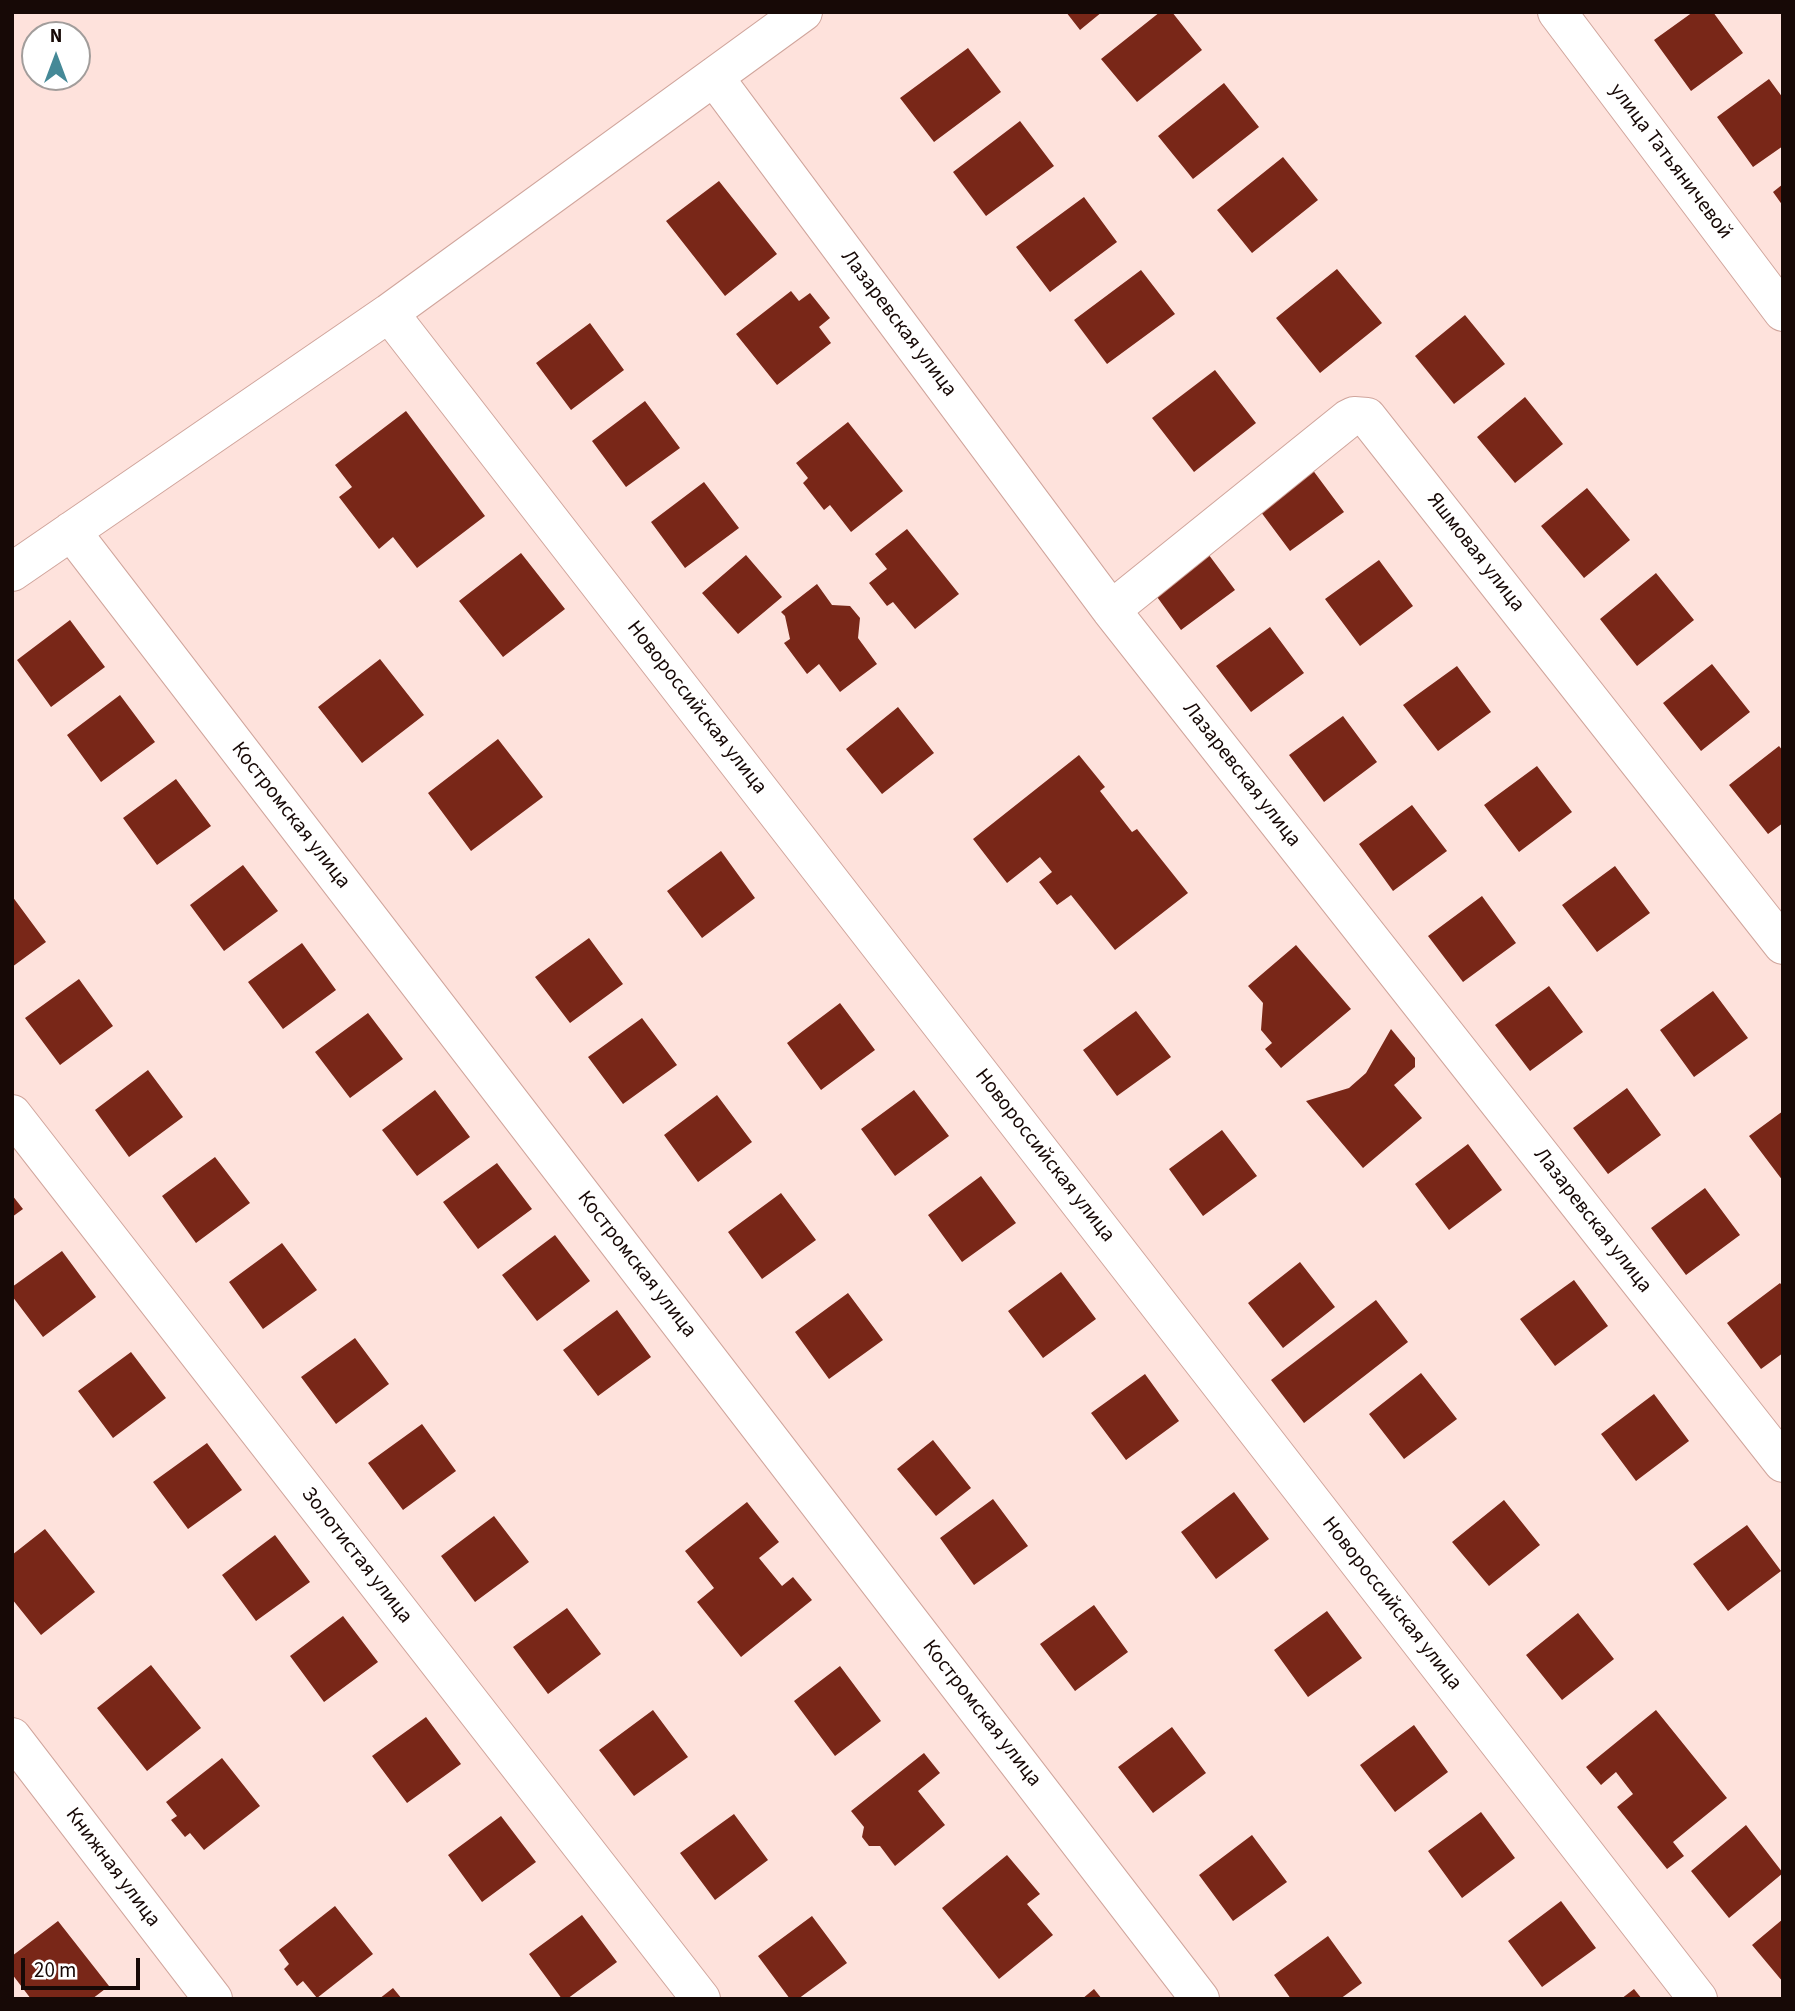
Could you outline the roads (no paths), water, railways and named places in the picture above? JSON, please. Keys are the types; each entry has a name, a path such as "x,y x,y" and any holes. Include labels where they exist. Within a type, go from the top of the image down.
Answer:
{"street":[{"path":"12,572 389,313 803,12"},
{"name":"улица Татьяничевой","path":"1557,12 1783,312"},
{"name":"Лазаревская улица","path":"714,77 1111,610 1783,1463"},
{"name":"Новороссийская улица","path":"389,313 1698,1999"},
{"name":"Яшмовая улица","path":"1111,610 1348,419 1354,416 1367,417 1783,945"},
{"name":"Костромская улица","path":"71,531 1200,1999"},
{"name":"Золотистая улица","path":"12,1114 701,1999"},
{"name":"Книжная улица","path":"12,1737 213,1999"}]}
